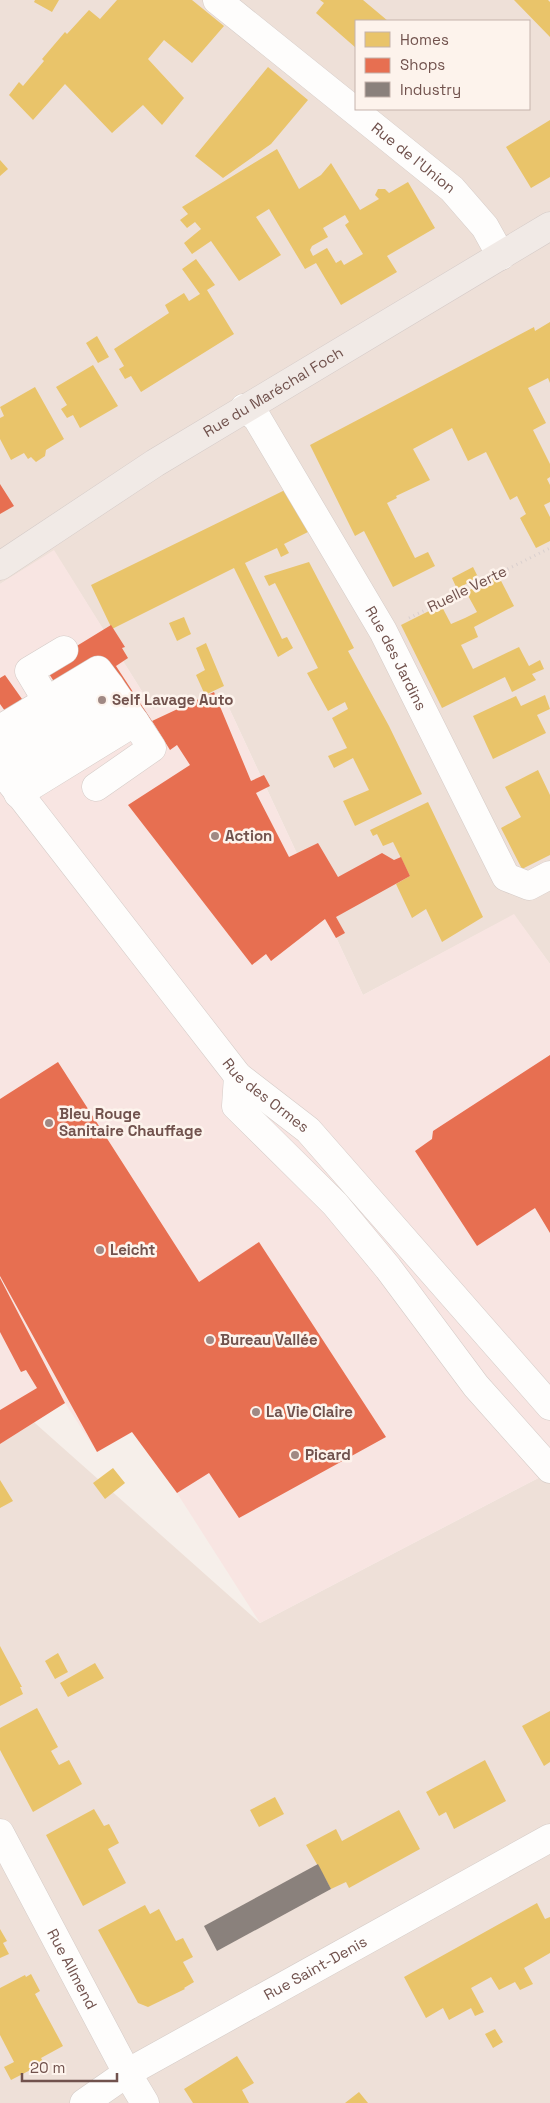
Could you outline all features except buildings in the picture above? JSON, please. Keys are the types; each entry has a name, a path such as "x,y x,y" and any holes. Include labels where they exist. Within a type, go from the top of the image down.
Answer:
{"main road":[{"name":"Rue du Maréchal Foch","path":"0,566 154,463 550,226"}],"street":[{"name":"Rue de l'Union","path":"217,0 452,189 485,227 501,256"},
{"name":"Rue des Jardins","path":"244,408 257,418 383,631 506,878 540,881"},
{"path":"42,704 29,671 64,650"},
{"path":"3,721 42,704 98,670 152,748 96,787"},
{"path":"14,674 42,704"},
{"path":"6,773 123,704"},
{"path":"6,773 123,704"},
{"name":"Rue des Ormes","path":"6,773 238,1076 308,1130 550,1406"},
{"path":"238,1076 236,1106 335,1204 388,1268 476,1386 550,1469"},
{"name":"Rue Allmend","path":"0,1833 127,2073 145,2103"},
{"name":"Rue Saint-Denis","path":"84,2103 127,2073 550,1838"}],"path":[{"name":"Ruelle Verte","path":"383,631 550,548"}],"shaded area":[{"path":"0,0 550,0 550,964 514,915 363,995 223,695 153,709 54,551 0,584"},
{"path":"54,550 153,709 223,695 363,995 514,914 550,964 550,1472 260,1623 177,1493 132,1432 97,1452 65,1403 0,1444 0,584"},
{"path":"0,1392 260,1623 550,1472 550,2103 0,2103"}],"place":[{"name":"Self Lavage Auto","path":"102,700"},
{"name":"Action","path":"215,836"},
{"name":"Bleu Rouge Sanitaire Chauffage","path":"49,1123"},
{"name":"Leicht","path":"100,1250"},
{"name":"Bureau Vallée","path":"210,1340"},
{"name":"La Vie Claire","path":"256,1412"},
{"name":"Picard","path":"295,1455"}]}
